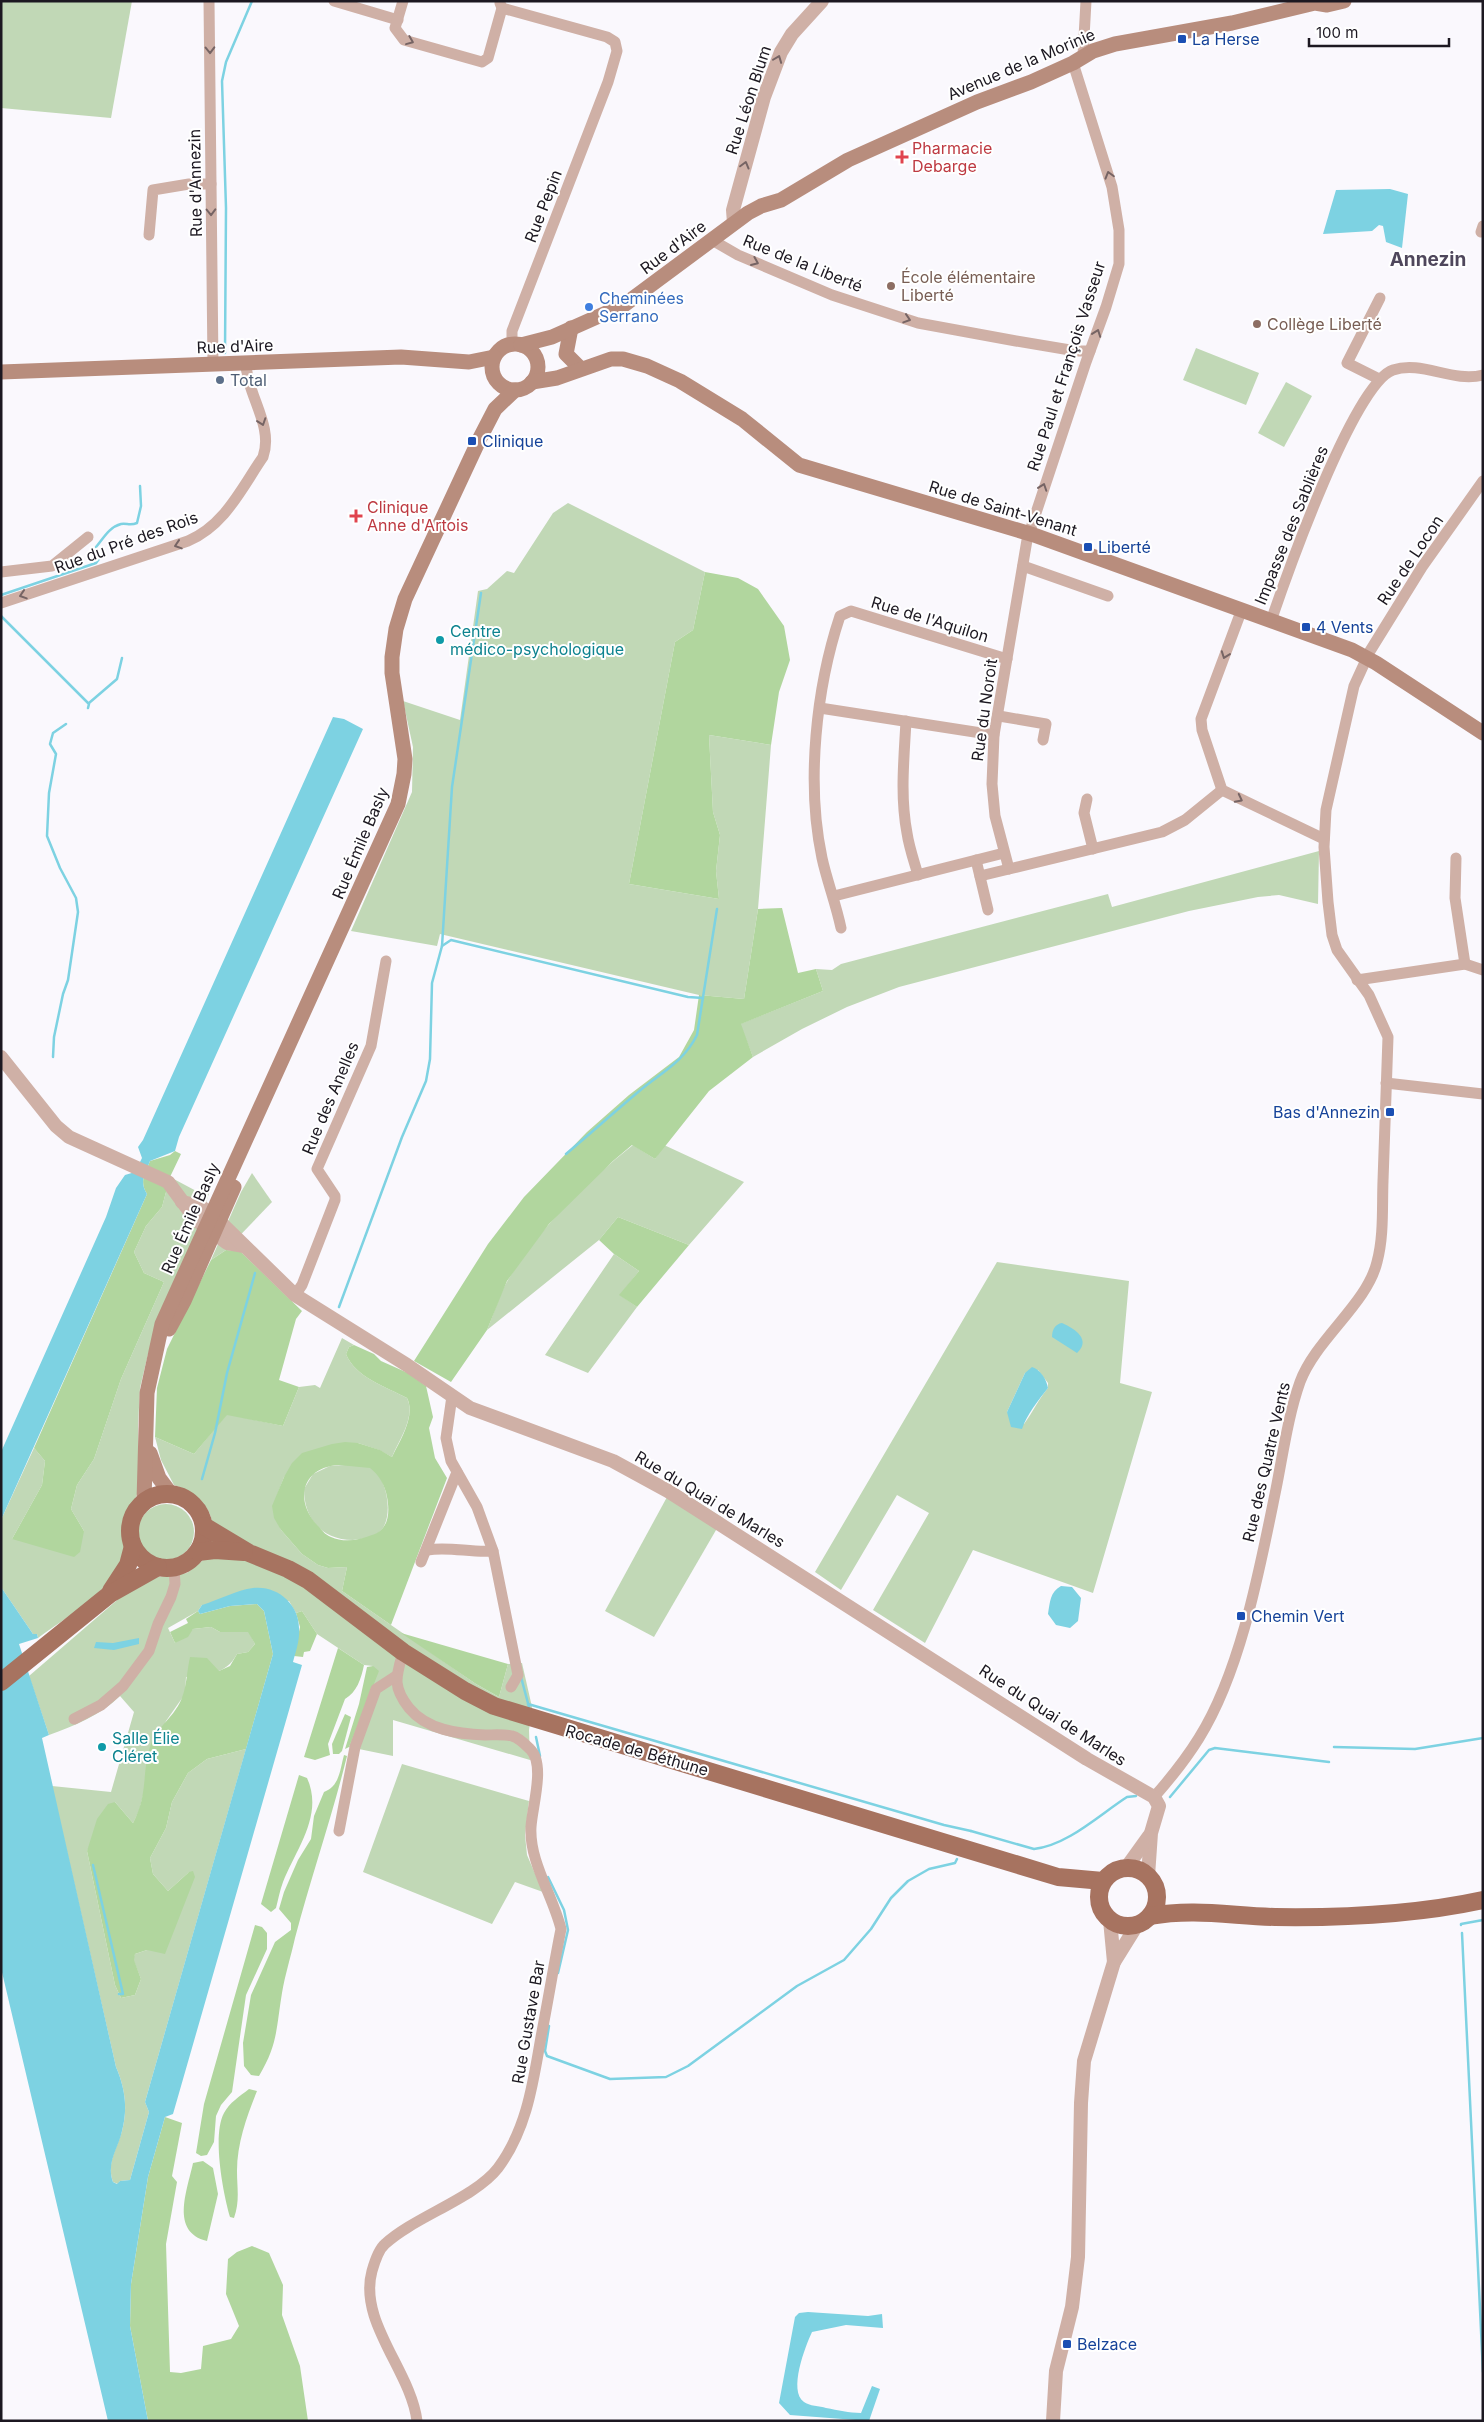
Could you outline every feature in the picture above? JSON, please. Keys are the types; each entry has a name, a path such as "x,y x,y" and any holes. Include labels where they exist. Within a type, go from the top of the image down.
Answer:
{"main road":[{"name":"Avenue de la Morinie","path":"734,223 761,206 781,200 848,160 977,102 1007,93 1115,44 1232,23 1315,3 1327,5 1344,1"},
{"name":"Rue d'Aire","path":"552,337 624,304 734,223"},
{"path":"571,328 566,354 575,371"},
{"path":"552,337 537,361 532,382 524,388 515,390 506,388 496,379 492,366 494,357 500,350 517,344 552,337"},
{"path":"517,344 531,350 537,361"},
{"name":"Rue d'Aire","path":"1,372 213,365 246,370 402,357 469,362 494,357"},
{"name":"Rue de Saint-Venant","path":"532,382 611,359 623,359 647,366 680,381 744,421 800,465 1028,533 1271,620 1367,658 1483,733"},
{"name":"Rue de Saint-Venant","path":"537,361 575,371"},
{"name":"Rue d'Aire","path":"469,362 496,379"},
{"name":"Rue Émile Basly","path":"495,409 496,379"},
{"name":"Rue Émile Basly","path":"151,1367 184,1301 224,1185 283,1061 398,804 405,759 392,673 396,629 405,599 495,409 515,390"},
{"name":"Rue Émile Basly","path":"144,1501 147,1393 151,1367 162,1324 272,1097 283,1061"},
{"path":"146,1439 154,1468 171,1494"},
{"path":"1,1682 62,1635 110,1594 166,1567 191,1559 198,1552 202,1544 204,1526 199,1512 189,1501 171,1494 152,1496 144,1501 132,1517 130,1537 139,1556 148,1563 166,1567"},
{"name":"Rocade de Béthune","path":"204,1526 249,1553 288,1568 308,1580 403,1652 465,1691 509,1711 1058,1877 1103,1882"},
{"path":"110,1594 128,1565 133,1546"},
{"name":"Rocade de Béthune","path":"198,1552 215,1550 249,1553"},
{"path":"1209,1911 1152,1883 1141,1871 1126,1868 1117,1870 1103,1882 1098,1896 1099,1904 1110,1920 1123,1926 1170,1912 1209,1911 1263,1916 1330,1918 1402,1913 1483,1900"},
{"name":"Rocade de Béthune","path":"1058,1877 1099,1904"},
{"path":"1143,1920 1155,1908 1152,1883"}],"street":[{"name":"Rue d'Annezin","path":"209,1 213,365"},
{"path":"334,1 398,20"},
{"path":"403,1 395,28 404,40 482,62 488,58 501,5"},
{"name":"Rue Léon Blum","path":"734,223 733,210 764,97 781,52 792,34 822,1"},
{"path":"1078,60 1086,1"},
{"name":"Rue Pepin","path":"501,5 615,42 617,51 608,82 512,331 517,344"},
{"name":"Rue Paul et François Vasseur","path":"1028,533 1117,269 1119,230 1112,187 1087,101 1078,60"},
{"path":"148,235 153,190 188,184 211,184"},
{"path":"738,193 748,213"},
{"path":"1483,226 1481,232 1483,232"},
{"name":"Rue de la Liberté","path":"712,240 738,255 832,295 918,323 1076,351 1090,351"},
{"path":"1380,298 1348,363 1379,379 1392,370 1410,367 1460,377 1483,375"},
{"name":"Rue du Pré des Rois","path":"1,603 188,541 211,529 220,520 263,457 267,446 246,370"},
{"name":"Impasse des Sablières","path":"1271,620 1312,507 1343,440 1379,379"},
{"name":"Rue de Locon","path":"1367,658 1422,567 1483,482"},
{"name":"Rue du Noroit","path":"1009,869 995,816 992,784 994,735 999,716 1028,533"},
{"path":"1,572 52,566 88,537"},
{"path":"1023,566 1108,596"},
{"path":"1242,609 1201,719 1202,730 1222,790 1324,843"},
{"name":"Rue de l'Aquilon","path":"820,708 830,644 840,616 851,611 1007,659"},
{"name":"Rue des Quatre Vents","path":"1154,1797 1199,1738 1222,1692 1238,1649 1265,1538 1293,1404 1301,1380 1313,1355 1367,1284 1377,1263 1381,1227 1388,1037 1378,1010 1337,950 1332,935 1324,843 1326,810 1354,686 1367,658"},
{"path":"841,928 834,896 822,858 816,808 814,763 820,708 994,735"},
{"path":"999,716 1046,724 1043,740"},
{"path":"906,721 903,757 904,801 907,833 918,875"},
{"path":"980,876 1162,832 1186,820 1222,790"},
{"path":"1086,799 1084,813 1093,849"},
{"path":"834,896 1004,853"},
{"path":"1456,858 1455,898 1465,964"},
{"path":"976,860 988,910"},
{"name":"Rue des Anelles","path":"296,1295 302,1285 335,1200 317,1169 372,1046 386,961"},
{"path":"1357,980 1465,964 1483,970"},
{"path":"1,1057 56,1126 69,1137 168,1182 182,1202 200,1206 212,1224"},
{"path":"1386,1083 1483,1094"},
{"name":"Rue du Quai de Marles","path":"212,1224 227,1244 244,1246 296,1295 407,1365 452,1396 482,1413 613,1461 668,1491 1087,1759 1154,1797"},
{"path":"452,1396 446,1438 451,1461 477,1507 493,1551 518,1675 511,1687"},
{"path":"421,1562 458,1472"},
{"path":"427,1550 441,1548 479,1552 493,1551"},
{"path":"74,1719 101,1705 123,1686 149,1651 158,1624 171,1597 174,1584 166,1567"},
{"path":"338,1831 355,1747 370,1705 376,1689 396,1676 403,1652"},
{"name":"Rue Gustave Bar","path":"396,1676 397,1690 405,1703 416,1715 431,1725 456,1733 513,1736 532,1750 537,1766 531,1829 534,1853 557,1910 561,1928 530,2103 508,2152 496,2170 477,2186 383,2245 372,2272 370,2294 374,2315 400,2370 416,2410 417,2421"},
{"path":"1152,1883 1151,1833 1159,1806 1154,1797"},
{"path":"1126,1868 1151,1833"},
{"path":"1110,1920 1114,1962"},
{"path":"1053,2421 1056,2372 1072,2307 1078,2257 1081,2103 1084,2061 1114,1962 1143,1920"}],"green space":[{"path":"1,1 132,1 111,118 1,108"},
{"path":"1196,348 1259,373 1246,405 1183,380"},
{"path":"1286,382 1312,396 1284,447 1258,433"},
{"path":"568,503 705,572 693,630 675,642 629,884 719,899 716,871 720,835 713,812 709,735 771,745 758,909 744,999 699,995 440,934 437,946 351,931 412,792 413,747 403,701 460,720 478,591 487,589 507,571 514,573 553,513"},
{"path":"705,572 738,578 758,589 784,626 790,660 779,692 771,745 709,735 713,812 720,835 716,871 719,899 629,884 675,642 693,630"},
{"path":"1319,851 1318,904 1279,895 1258,897 1189,911 899,987 847,1007 802,1029 753,1057 740,1024 823,991 816,969 832,970 841,964 1108,894 1112,907"},
{"path":"782,908 798,973 816,969 823,991 741,1024 753,1057 709,1091 655,1159 632,1145 613,1161 549,1224 507,1281 487,1330 451,1382 414,1361 488,1244 524,1197 587,1132 629,1095 679,1057 694,1030 699,995 744,999 758,909"},
{"path":"633,1145 655,1159 664,1145 744,1182 689,1245 618,1217 599,1240 487,1330 508,1280 534,1243 564,1207 615,1159"},
{"path":"175,1151 181,1154 170,1177 162,1207 146,1226 134,1252 144,1273 164,1282 121,1379 94,1459 77,1485 71,1509 84,1531 80,1552 74,1557 12,1539 42,1485 45,1461 34,1448 147,1194 143,1185 146,1170 150,1161 170,1155"},
{"path":"252,1173 272,1202 226,1250 211,1260 241,1192"},
{"path":"170,1177 200,1193 209,1193 197,1233 148,1354 140,1388 138,1426 139,1486 123,1525 125,1556 111,1580 100,1591 88,1602 38,1638 37,1634 33,1634 1,1587 1,1520 34,1448 45,1461 42,1485 12,1539 84,1531 71,1509 77,1485 94,1459 121,1379 164,1282 144,1273 134,1252 146,1226 162,1207"},
{"path":"618,1217 689,1245 637,1307 619,1295 639,1271 614,1254 599,1240"},
{"path":"226,1250 240,1251 302,1311 296,1319 279,1380 299,1387 283,1426 227,1415 194,1454 155,1437 157,1388 167,1349 211,1260"},
{"path":"614,1254 639,1271 620,1295 637,1307 588,1373 545,1355"},
{"path":"997,1262 1129,1281 1120,1383 1152,1392 1093,1593 973,1550 925,1643 873,1610 929,1513 897,1495 841,1590 815,1572","holes":["1038,1370 1048,1383 1048,1388 1024,1424 1007,1412 1025,1373"]},
{"path":"342,1338 354,1345 349,1347 346,1354 356,1369 372,1380 407,1398 409,1405 408,1421 392,1457 379,1450 358,1443 325,1447 284,1477 273,1506 281,1530 302,1554 318,1565 328,1568 347,1567 342,1591 476,1684 499,1697 508,1664 522,1663 532,1707 529,1730 530,1760 393,1720 393,1756 349,1747 373,1666 364,1665 317,1634 302,1611 296,1613 289,1601 202,1605 198,1611 168,1628 175,1643 193,1629 211,1627 220,1632 249,1632 255,1644 248,1652 237,1654 221,1670 209,1674 186,1677 185,1694 166,1721 146,1773 145,1788 139,1811 133,1823 115,1802 87,1851 115,1985 121,1998 135,1995 141,1979 133,1959 135,1954 147,1950 189,1872 168,1891 153,1874 150,1858 166,1828 172,1802 188,1773 207,1759 246,1749 145,2102 149,2112 130,2180 120,2181 118,2184 113,2182 111,2162 124,2123 125,2106 122,2083 116,2067 52,1786 111,1792 134,1712 120,1696 96,1714 49,1735 29,1676 130,1589 151,1578 187,1573 207,1557 212,1530 209,1511 193,1495 174,1485 161,1460 155,1437 194,1454 227,1414 283,1426 299,1387 315,1385 320,1388"},
{"path":"354,1345 374,1354 381,1361 408,1373 426,1386 433,1417 429,1428 435,1458 447,1478 391,1625 342,1591 347,1567 328,1568 318,1565 302,1554 281,1530 274,1518 272,1506 284,1477 292,1463 302,1453 345,1442 358,1443 380,1450 392,1457 403,1436 410,1412 407,1398 372,1380 356,1369 346,1354 349,1347","holes":["339,1465 370,1468 385,1488 388,1503 385,1525 378,1533 357,1539 341,1540 327,1535 317,1525 306,1505 304,1496 310,1478 326,1467"]},
{"path":"362,1465 371,1468 377,1473 382,1480 385,1490 388,1510 383,1527 378,1533 362,1539 342,1539 324,1532 311,1518 307,1510 304,1489 313,1474 330,1466"},
{"path":"673,1486 723,1518 654,1637 605,1611"},
{"path":"166,1504 177,1506 186,1512 192,1521 194,1532 192,1543 186,1552 177,1558 166,1560 155,1558 146,1552 140,1543 138,1532 140,1521 146,1512 155,1506"},
{"path":"257,1604 264,1611 273,1654 246,1749 207,1759 188,1773 172,1802 166,1828 150,1858 153,1874 168,1891 189,1872 193,1871 195,1877 165,1954 147,1950 135,1954 134,1960 141,1979 135,1995 121,1998 115,1985 87,1851 97,1819 108,1804 115,1802 133,1823 141,1802 146,1764 151,1744 180,1703 190,1657 207,1658 219,1671 230,1666 237,1654 248,1652 255,1644 248,1632 220,1632 211,1627 193,1629 188,1637 175,1643 170,1632 188,1623 186,1619 198,1611 200,1614 230,1606"},
{"path":"302,1611 317,1634 310,1651 304,1652 303,1657 294,1656 300,1627 296,1613"},
{"path":"401,1633 508,1664 499,1697 476,1684"},
{"path":"338,1648 364,1665 358,1685 353,1693 345,1699 328,1744 330,1755 315,1760 304,1757"},
{"path":"373,1666 379,1671 349,1747 345,1749 359,1704 367,1667"},
{"path":"345,1714 351,1717 342,1751 339,1754 333,1754 332,1744"},
{"path":"344,1755 347,1756 341,1779 286,1972 273,2045 259,2076 251,2075 244,2066 243,2043 251,1995 275,1942 291,1930 291,1923 279,1909 284,1892 298,1860 311,1839 314,1816 324,1792 333,1786 336,1781"},
{"path":"402,1764 529,1801 525,1835 527,1855 543,1892 515,1882 492,1924 363,1872"},
{"path":"299,1775 307,1778 311,1792 310,1818 301,1844 283,1882 276,1908 271,1912 261,1904"},
{"path":"255,1925 262,1927 267,1933 267,1949 246,1995 232,2092 221,2105 216,2116 214,2142 207,2155 201,2156 196,2153 204,2104"},
{"path":"249,2089 257,2091 246,2120 237,2161 238,2200 234,2218 230,2217 224,2194 219,2135 226,2109"},
{"path":"165,2117 182,2123 172,2176 177,2182 166,2244 170,2372 181,2373 201,2369 203,2346 231,2339 239,2326 226,2294 228,2259 237,2252 252,2246 269,2253 283,2285 282,2315 300,2366 308,2421 148,2421 130,2326 131,2284 148,2177"},
{"path":"203,2161 213,2168 218,2194 207,2241 196,2236 188,2229 184,2209 193,2163"}],"water":[{"path":"1390,189 1408,194 1402,248 1386,242 1383,226 1379,225 1372,231 1323,234 1336,190"},
{"path":"333,717 344,719 363,729 179,1137 175,1151 150,1161 143,1181 147,1194 1,1520 1,1452 106,1217 116,1188 125,1175 135,1172 142,1158 138,1147 143,1140"},
{"path":"1062,1323 1077,1332 1082,1339 1083,1344 1077,1353 1052,1337 1054,1328"},
{"path":"1032,1367 1043,1375 1048,1388 1030,1413 1022,1429 1011,1427 1007,1412 1025,1373"},
{"path":"1061,1586 1072,1587 1081,1598 1078,1621 1070,1628 1056,1625 1048,1614 1053,1594"},
{"path":"1,1587 33,1634 37,1634 38,1638 19,1644 49,1735 42,1738 116,2067 125,2098 124,2123 113,2156 111,2169 113,2182 117,2184 120,2181 130,2180 149,2112 145,2102 273,1654 264,1611 257,1604 230,1606 200,1614 198,1611 202,1605 234,1593 247,1589 262,1588 278,1593 285,1598 291,1604 298,1619 299,1637 293,1662 302,1665 173,2114 165,2117 148,2177 131,2284 130,2326 148,2421 108,2421 1,1968"},
{"path":"139,1638 139,1644 114,1650 94,1648 96,1642 113,1643"},
{"path":"799,2313 868,2316 882,2314 883,2328 846,2325 812,2332 799,2368 799,2396 804,2402 815,2406 861,2413 872,2386 880,2389 869,2421 790,2415 779,2403 795,2317"}],"waterway":[{"path":"225,353 226,208 222,81 226,62 252,1"},
{"path":"1,595 96,563 99,559 96,547 110,530 121,524 137,523 141,506 140,486"},
{"path":"339,1307 402,1137 426,1081 430,1059 432,983 442,946 452,787 481,593"},
{"path":"1,616 89,704 88,708"},
{"path":"89,703 117,679 122,658"},
{"path":"53,1057 54,1037 63,994 68,980 78,912 76,898 60,868 47,836 49,793 56,754 50,744 53,733 66,724"},
{"path":"566,1154 670,1067 691,1045 697,1035 717,909"},
{"path":"442,946 451,940 688,997 703,998"},
{"path":"202,1479 215,1433 227,1373 255,1273"},
{"path":"521,1677 529,1707"},
{"path":"528,1704 944,1825 971,1831"},
{"path":"536,1737 540,1756"},
{"path":"1334,1747 1415,1749 1483,1738"},
{"path":"1170,1797 1209,1750 1215,1748 1329,1762"},
{"path":"971,1831 1034,1849 1059,1842 1071,1836 1127,1797 1136,1796"},
{"path":"549,2026 545,2051 547,2056 610,2079 666,2077 688,2066 797,1986 844,1960 871,1929 891,1898 908,1881 929,1869 955,1863 957,1859"},
{"path":"93,1865 123,1994 119,1994"},
{"path":"548,1877 564,1910 568,1930 558,1973"},
{"path":"1461,1925 1483,1920"},
{"path":"1462,1933 1483,2372"}],"place":[{"name":"La Herse","path":"1182,39"},
{"name":"Pharmacie Debarge","path":"902,157"},
{"name":"École élémentaire Liberté","path":"891,286"},
{"name":"Cheminées Serrano","path":"589,307"},
{"name":"Collège Liberté","path":"1257,324"},
{"name":"Total","path":"220,380"},
{"name":"Clinique","path":"472,441"},
{"name":"Clinique Anne d'Artois","path":"356,516"},
{"name":"Liberté","path":"1088,547"},
{"name":"4 Vents","path":"1306,627"},
{"name":"Centre médico-psychologique","path":"440,640"},
{"name":"Bas d'Annezin","path":"1390,1112"},
{"name":"Chemin Vert","path":"1241,1616"},
{"name":"Salle Élie Cléret","path":"102,1747"},
{"name":"Belzace","path":"1067,2344"}],"district":[{"name":"Annezin","path":"1428,259"}]}
